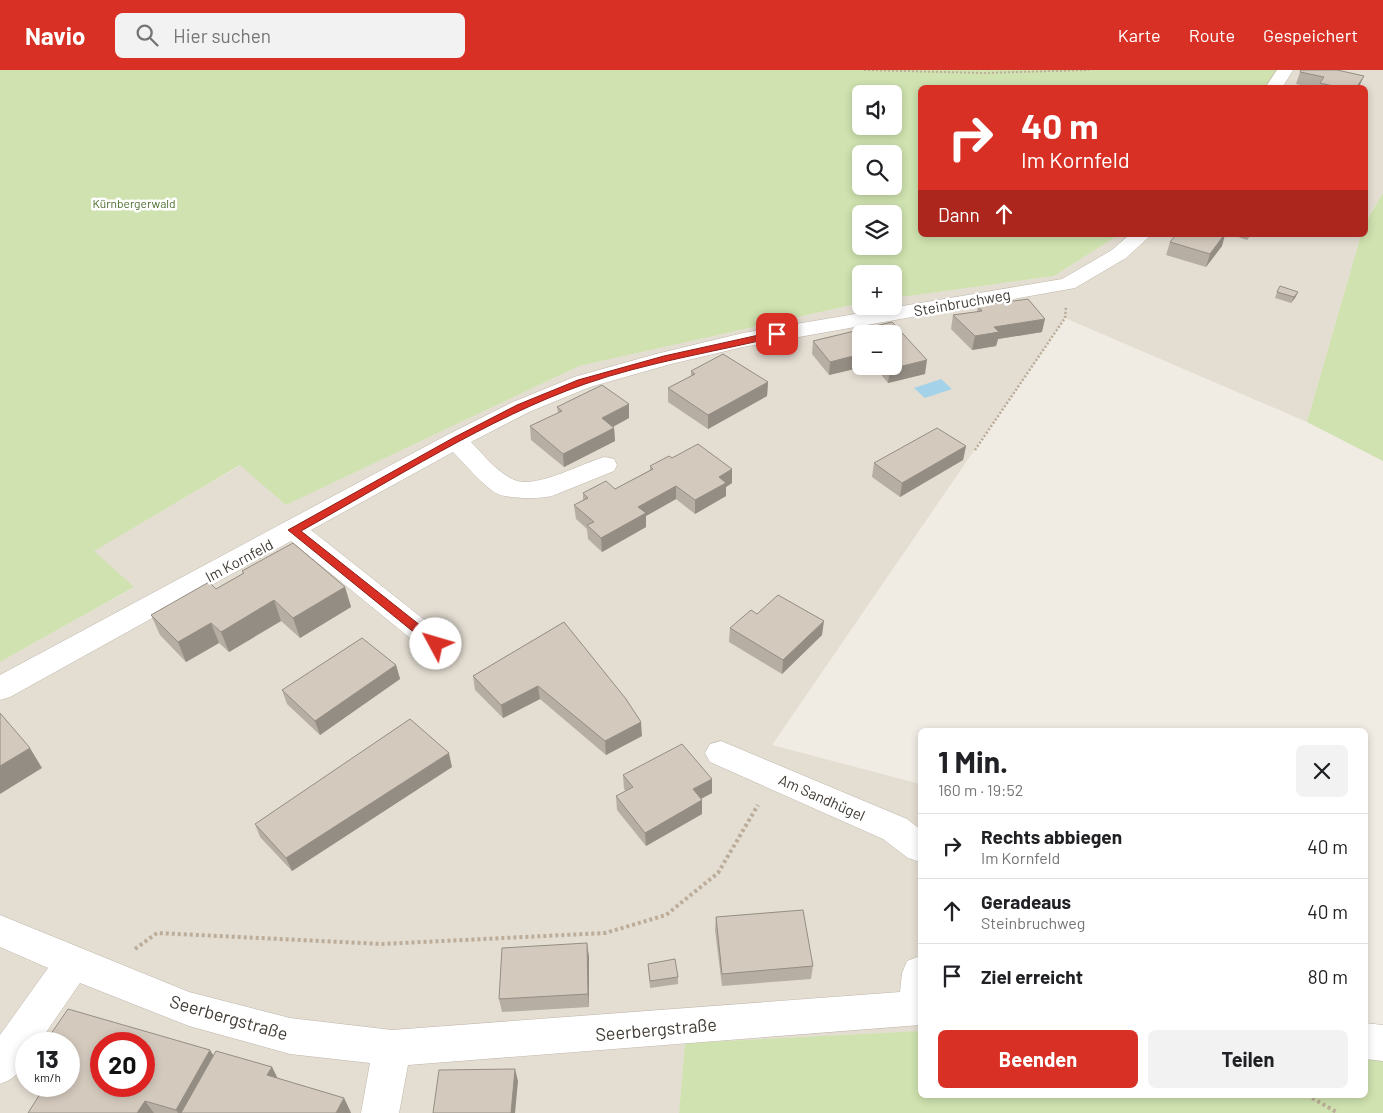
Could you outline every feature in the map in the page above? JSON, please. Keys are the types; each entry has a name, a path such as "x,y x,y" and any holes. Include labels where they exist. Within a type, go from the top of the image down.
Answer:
{"street":[{"path":"1275,85 1285,70"},
{"name":"Steinbruchweg","path":"456,440 521,407 582,382 664,359 752,338 1068,284 1118,254 1139,237"},
{"path":"456,440 479,465 506,488 543,490 605,465"},
{"name":"Im Kornfeld","path":"0,689 456,440"},
{"path":"294,530 436,644"},
{"name":"Am Sandhügel","path":"721,753 895,829 918,846"},
{"name":"Seerbergstraße","path":"0,931 86,968 189,1008 290,1036 392,1048 557,1037 918,1008"},
{"path":"0,1066 86,968"},
{"path":"1368,1041 1383,1043"},
{"path":"380,1113 392,1048"}],"path":[{"path":"864,70 982,73 1089,70"},
{"path":"975,450 1066,318 1068,284"},
{"path":"86,968 157,932 382,944 605,933 666,915 718,873 743,833 774,776"},
{"path":"1312,1098 1338,1113"}],"shaded area":[{"path":"1278,70 1383,70 1383,193 1368,217 1368,85 1270,85"},
{"path":"1115,237 1360,237 1307,422 1065,318 772,745 918,783 918,1031 685,1043 679,1113 0,1113 0,662 133,588 93,551 241,465 286,505 579,366 852,305 852,315 902,315 902,297 1054,276"}],"green space":[{"name":"Kürnbergerwald","path":"0,70 1278,70 1270,85 918,85 918,237 1115,237 1054,276 902,297 902,265 852,265 852,305 579,366 286,505 240,465 94,551 134,587 0,662"},
{"path":"1383,193 1383,461 1307,422 1360,237 1368,237 1368,218"},
{"path":"918,1031 918,1098 1368,1098 1368,1054 1383,1056 1383,1113 679,1113 685,1043"}],"water":[{"path":"941,379 952,389 925,398 914,388"}],"building":[{"path":"1301,70 1337,70 1364,76 1358,85 1329,85 1320,83 1324,77 1300,72"},
{"path":"1174,237 1223,237 1210,254 1170,242"},
{"path":"1280,286 1298,292 1294,297 1277,292"},
{"path":"1028,299 1045,319 994,327 999,332 975,336 953,315 982,311 978,306"},
{"path":"892,322 895,325 880,325"},
{"path":"852,332 852,356 830,362 813,341"},
{"path":"902,333 927,360 902,366"},
{"path":"723,354 768,382 708,415 668,388 695,374 691,371"},
{"path":"602,385 629,404 602,418 614,428 563,454 530,426 562,411 557,407"},
{"path":"937,428 966,446 902,483 874,463"},
{"path":"698,444 732,469 719,477 726,483 695,500 676,486 638,507 646,513 601,538 587,525 594,522 574,505 588,498 583,493 606,481 615,489 653,469 650,466 669,456 672,458"},
{"path":"293,543 345,587 293,618 274,600 221,632 211,623 178,642 151,615 209,582 216,589 244,573 242,571"},
{"path":"778,595 824,621 783,660 730,628 751,610 757,614"},
{"path":"564,622 626,699 641,722 605,741 538,686 501,705 473,676"},
{"path":"362,638 396,665 315,721 282,690"},
{"path":"0,713 30,748 0,766"},
{"path":"410,719 449,753 286,858 255,824"},
{"path":"682,744 712,779 693,789 702,800 645,833 616,796 633,787 623,775"},
{"path":"803,910 813,966 722,974 716,917"},
{"path":"587,943 588,994 499,999 502,948"},
{"path":"675,959 678,977 650,981 648,964"},
{"path":"68,1009 148,1032 90,1032 90,1097 155,1097 155,1034 210,1050 176,1110 145,1101 137,1113 28,1113 38,1097 80,1097 80,1032 52,1032"},
{"path":"216,1051 272,1067 267,1075 344,1098 336,1113 181,1113"},
{"path":"515,1069 511,1113 433,1113 439,1070"}],"route":[{"path":"436,644 294,530 456,440 521,407 582,382 664,359 777,334"}]}
